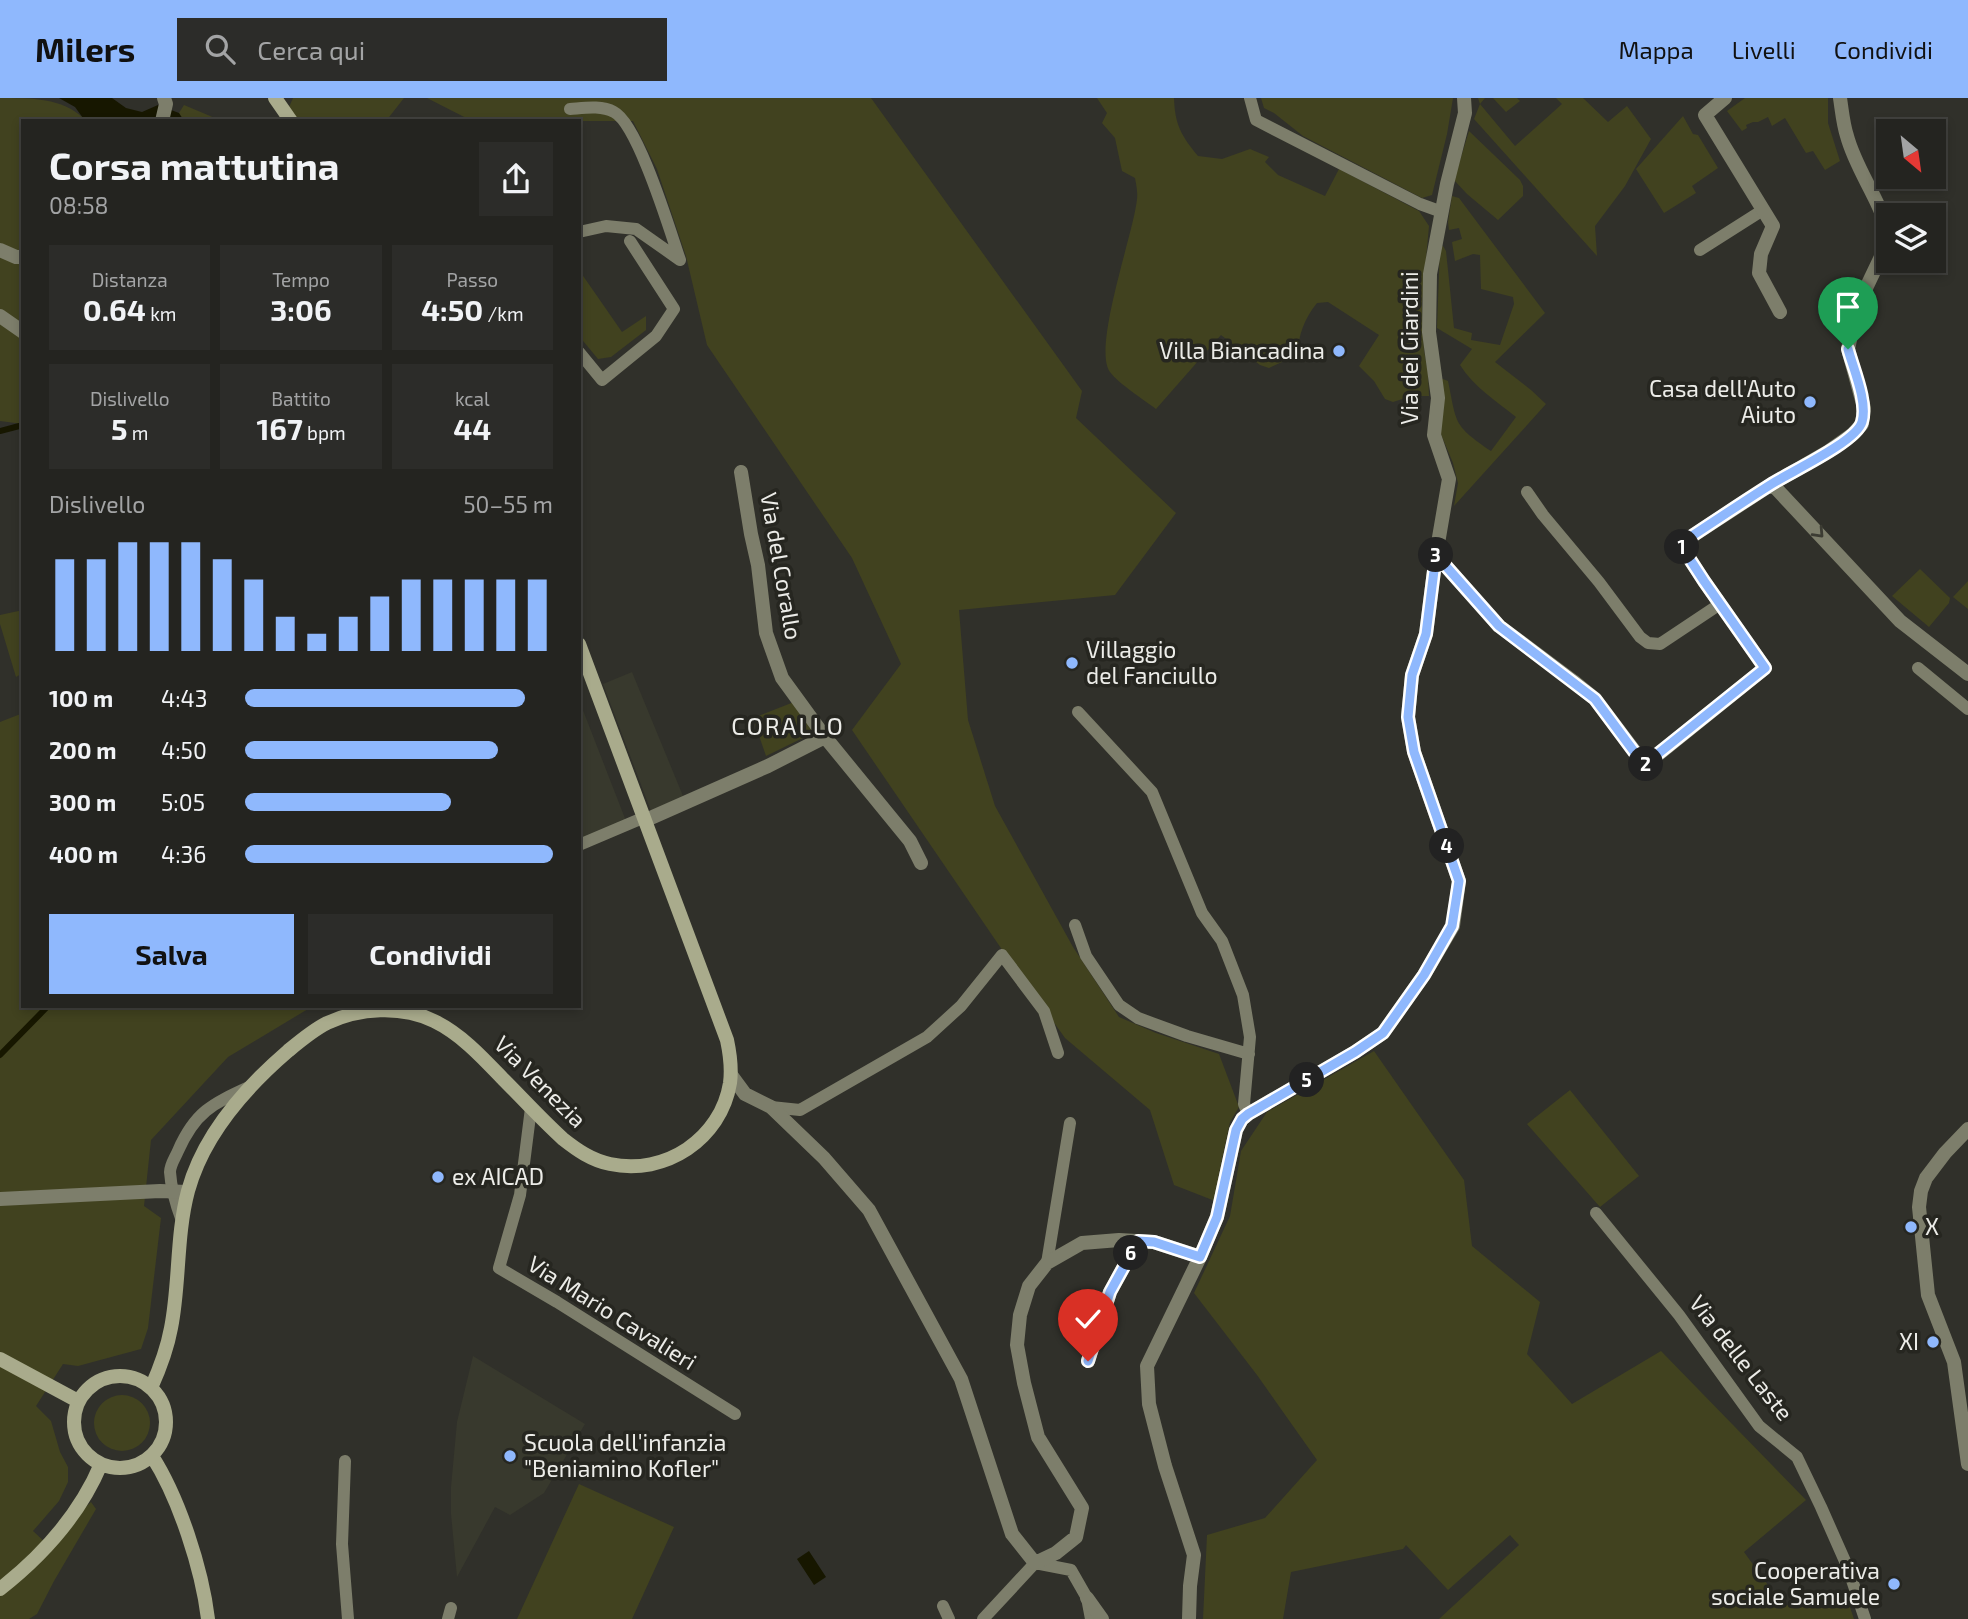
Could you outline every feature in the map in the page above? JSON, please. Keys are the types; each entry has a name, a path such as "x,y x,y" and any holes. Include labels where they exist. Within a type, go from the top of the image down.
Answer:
{"main road":[{"path":"275,98 290,119"},
{"name":"Via Venezia","path":"151,1388 164,1362 172,1325 182,1220 180,1192 218,1128 253,1085 299,1041 324,1024 346,1015 369,1011 400,1011 435,1021 465,1042 562,1139 578,1151 608,1164 642,1166 672,1158 695,1144 705,1134 722,1108 730,1075 727,1040 581,649"},
{"path":"0,1359 78,1401"},
{"path":"127,1376 140,1380 151,1388 162,1403 166,1422 162,1440 152,1456 126,1468 116,1468 101,1464 84,1451 77,1440 75,1412 78,1401 89,1388 100,1380 127,1376"},
{"path":"152,1456 178,1510 199,1571 208,1619"},
{"path":"0,1589 33,1560 70,1519 90,1489 101,1464"}],"street":[{"name":"Via dei Giardini","path":"1248,1114 1383,1033 1424,975 1452,926 1459,881 1414,752 1408,717 1412,675 1426,634 1449,479 1434,435 1438,398 1429,332 1430,274 1465,113 1464,98"},
{"path":"1726,98 1704,115 1773,226 1761,254 1759,273 1780,312"},
{"path":"1840,98 1847,136 1878,203"},
{"path":"162,119 165,101"},
{"path":"0,250 21,257"},
{"path":"1436,555 1499,626 1595,699 1644,765 1765,668 1680,544 1772,484 1829,451 1862,424 1864,408 1848,349 1853,327 1876,267"},
{"path":"0,316 21,330"},
{"name":"Via del Corallo","path":"741,472 758,565 766,633 782,678 825,737 910,841 921,863"},
{"path":"1772,484 1900,621 1968,674"},
{"path":"645,818 768,766 825,737"},
{"path":"730,1075 745,1094 771,1107 824,1158 869,1210 961,1379 1012,1534 1035,1563 1056,1553 1076,1537 1082,1508 1038,1437 1017,1345 1020,1315 1029,1286 1047,1263 1082,1243 1119,1240 1154,1242 1200,1257"},
{"path":"1189,1619 1195,1555 1165,1466 1149,1404 1147,1366 1217,1217 1236,1130 1248,1114"},
{"path":"1968,1129 1926,1178 1919,1207 1928,1295 1954,1362 1968,1464"},
{"path":"0,1199 180,1192"},
{"path":"1088,1361 1110,1292 1138,1241"},
{"path":"1087,1598 1102,1619"}],"lane":[{"path":"1250,98 1256,120 1420,204 1442,212"},
{"path":"570,109 603,108 616,112 626,122 655,184 680,260 636,229 606,226 581,232"},
{"path":"1700,250 1763,210"},
{"path":"581,355 601,380 656,336 674,309 630,242"},
{"path":"1527,492 1600,582 1640,637 1648,643 1660,644 1720,604"},
{"path":"1918,668 1968,709"},
{"path":"1078,712 1152,792 1202,913 1222,941 1243,995 1250,1037 1244,1104 1248,1114"},
{"path":"581,844 645,818"},
{"path":"1076,925 1086,956 1119,1005 1138,1018 1249,1054"},
{"path":"771,1107 800,1110 927,1037 961,1006 1002,955 1044,1011 1058,1053"},
{"path":"180,1192 170,1169 180,1145 198,1116 221,1100 253,1085"},
{"name":"Via Mario Cavalieri","path":"531,1108 520,1195 499,1268 736,1414"},
{"path":"1047,1263 1070,1122"},
{"name":"Via delle Laste","path":"1595,1213 1679,1315 1759,1426 1797,1457 1848,1568 1864,1619"},
{"path":"345,1461 342,1544 348,1619"},
{"path":"983,1619 1035,1563 1071,1570 1087,1598 1091,1619"},
{"path":"943,1606 949,1619"}],"shaded area":[{"path":"59,98 112,98 126,108 142,112 158,105 179,113 183,119 83,119 75,107"},
{"path":"632,672 683,796 651,811 603,684"},
{"path":"581,705 626,821 581,847"},
{"name":"Scuola dell'infanzia \"Beniamino Kofler\"","path":"473,1356 585,1424 544,1493 510,1515 495,1507 457,1577 451,1487 457,1422"},
{"path":"809,1551 826,1577 814,1585 797,1559"}],"green space":[{"path":"0,98 35,99 66,106 83,119 21,119 21,424 0,421"},
{"path":"293,98 404,98 388,119 284,119"},
{"path":"427,98 871,98 1082,391 1076,418 1176,513 1115,595 959,610 968,720 995,806 1073,947 1119,1017 1156,1033 1219,1054 1239,1107 1230,1122 1215,1201 1174,1185 1150,1110 1065,1038 852,730 901,664 852,558 707,345 686,256 657,169 633,121 468,119"},
{"path":"1097,98 1174,98 1180,129 1198,156 1222,159 1250,149 1269,157 1265,162 1278,175 1325,196 1339,169 1419,211 1429,226 1422,304 1429,396 1412,396 1393,402 1385,399 1374,381 1359,366 1379,335 1328,302 1317,303 1305,321 1297,355 1269,368 1260,365 1221,335 1156,409 1119,381 1110,372 1106,359 1106,339 1137,191 1135,178 1122,171 1115,138 1102,123 1107,113"},
{"path":"1261,98 1453,98 1432,195 1422,198 1303,136 1264,108"},
{"path":"1493,98 1517,98 1520,101 1506,112"},
{"path":"1556,98 1583,98 1608,122 1627,106 1651,139 1625,186 1595,226 1597,256 1474,119 1480,104 1515,146 1562,104"},
{"path":"1745,98 1828,98 1828,123 1840,161 1825,170 1813,151 1806,153 1785,118 1772,126 1768,117 1746,125 1747,128 1742,131 1727,111"},
{"path":"184,105 217,119 183,119 179,113"},
{"path":"1683,116 1718,168 1692,186 1696,193 1664,213 1636,169"},
{"path":"1469,131 1523,186 1523,196 1498,220 1454,180"},
{"path":"1452,196 1459,198 1545,313 1495,362 1546,404 1454,506 1458,483 1440,432 1444,406 1440,378 1448,381 1456,415 1463,429 1491,451 1516,417 1479,387 1460,365 1472,349 1437,328 1440,247 1443,246 1446,251 1454,328 1472,333 1471,340 1500,345 1514,304 1513,297 1481,289 1480,255 1473,254 1455,261 1452,242 1462,239 1459,228 1449,230"},
{"path":"581,273 622,332 646,316 646,330 611,357 598,359 581,338"},
{"path":"1920,569 1950,598 1949,603 1929,627 1892,596"},
{"path":"1968,581 1968,609 1953,597"},
{"path":"21,610 21,674 16,677 0,624 0,615"},
{"path":"794,702 812,727 813,733 766,756 753,718"},
{"path":"21,714 21,1008 310,1008 228,1057 151,1140 144,1206 161,1218 148,1328 141,1349 78,1366 63,1364 36,1406 51,1421 60,1452 68,1467 68,1482 59,1501 33,1531 47,1544 91,1502 96,1509 37,1614 29,1619 0,1619 0,722"},
{"path":"1374,1051 1464,1180 1472,1246 1540,1302 1527,1354 1572,1404 1661,1351 1806,1500 1744,1552 1783,1606 1845,1593 1854,1619 1439,1619 1519,1545 1510,1535 1448,1590 1406,1545 1403,1549 1291,1572 1283,1619 1203,1619 1207,1535 1265,1518 1317,1460 1194,1293 1230,1216 1241,1151 1267,1112"},
{"path":"1570,1090 1639,1176 1600,1207 1527,1124"},
{"path":"117,1395 127,1395 142,1403 148,1412 148,1434 142,1443 127,1451 117,1451 99,1439 94,1428 94,1418 106,1400"},
{"path":"579,1484 674,1527 632,1619 517,1619"}],"waterway":[{"path":"0,431 21,426"},
{"path":"0,1055 46,1008"}],"place":[{"name":"Villa Biancadina","path":"1339,351"},
{"name":"Casa dell'Auto Aiuto","path":"1810,402"},
{"name":"Villaggio del Fanciullo","path":"1072,663"},
{"name":"ex AICAD","path":"438,1177"},
{"name":"X","path":"1911,1227"},
{"name":"XI","path":"1933,1342"},
{"name":"Scuola dell'infanzia \"Beniamino Kofler\"","path":"510,1456"},
{"name":"Cooperativa sociale Samuele","path":"1894,1584"}],"district":[{"name":"CORALLO","path":"788,727"}],"route":[{"path":"1088,1361 1110,1292 1138,1241 1154,1242 1200,1257 1217,1217 1236,1130 1242,1119 1383,1033 1424,975 1452,926 1459,881 1414,752 1408,717 1412,675 1426,634 1436,555 1499,626 1595,699 1644,765 1765,668 1680,544 1772,484 1829,451 1862,424 1864,408 1848,349"}]}
